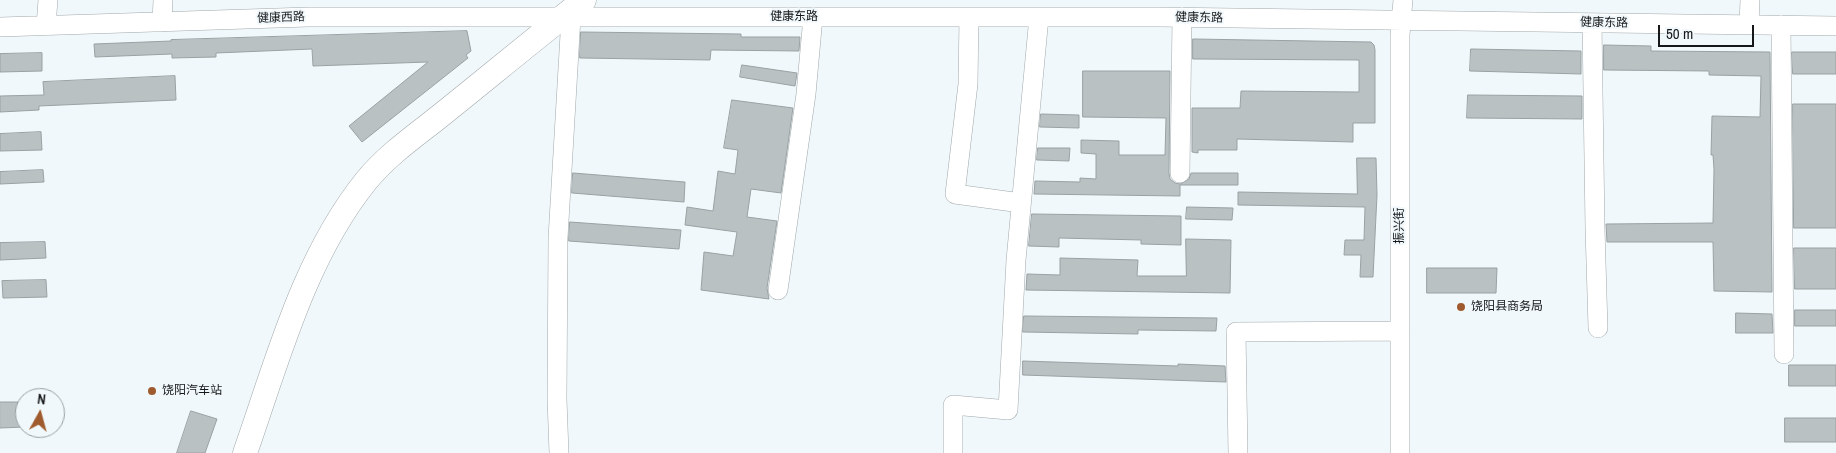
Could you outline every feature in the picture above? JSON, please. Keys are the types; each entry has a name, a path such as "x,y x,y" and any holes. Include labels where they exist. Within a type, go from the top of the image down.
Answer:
{"main road":[{"path":"245,453 284,341 312,271 327,240 349,204 367,180 407,140 442,114 566,10"}],"street":[{"path":"46,26 48,0"},
{"path":"162,22 163,0"},
{"name":"振兴街","path":"1400,453 1401,20 1404,0"},
{"path":"1748,24 1750,0"},
{"path":"559,453 557,399 558,238 566,10"},
{"name":"健康西路","path":"0,27 566,10"},
{"name":"健康东路","path":"566,10 813,17 1182,17 1836,26"},
{"path":"778,290 806,94 813,17"},
{"path":"969,17 968,84 954,194 1021,203"},
{"path":"952,453 953,405 1008,410 1016,260 1039,17"},
{"path":"1180,173 1182,17"},
{"path":"1592,22 1598,328"},
{"path":"1781,25 1784,354"},
{"path":"1238,453 1236,332 1400,331"}],"building":[{"path":"467,31 471,51 466,55 468,58 362,142 349,126 428,62 313,66 312,49 216,53 216,57 172,58 172,54 95,57 94,44 171,40"},
{"path":"581,32 741,34 741,37 800,37 799,51 711,50 710,60 580,58"},
{"path":"1193,39 1371,42 1375,50 1375,123 1353,123 1353,142 1237,139 1237,150 1198,150 1198,153 1192,152 1192,108 1240,108 1241,91 1359,92 1359,60 1193,59"},
{"path":"1604,45 1651,46 1651,51 1770,52 1772,292 1714,291 1713,242 1607,242 1606,224 1713,223 1714,169 1713,155 1711,155 1712,116 1760,117 1761,76 1709,75 1709,71 1604,70"},
{"path":"1471,49 1581,51 1581,74 1470,71"},
{"path":"1792,52 1836,52 1836,74 1793,74"},
{"path":"42,53 42,71 0,72 0,54"},
{"path":"742,65 797,73 795,86 740,77"},
{"path":"1083,71 1170,71 1170,179 1180,184 1189,179 1191,173 1238,173 1238,185 1180,185 1180,196 1034,194 1035,181 1080,182 1080,178 1096,179 1096,154 1081,153 1081,140 1119,141 1119,155 1165,155 1166,118 1083,117"},
{"path":"175,76 176,100 39,106 39,110 0,112 0,96 44,95 43,82"},
{"path":"1468,95 1582,96 1582,119 1467,118"},
{"path":"732,100 793,108 781,193 751,189 747,217 777,221 767,288 769,299 701,290 704,252 733,256 737,232 685,225 687,207 713,211 718,171 735,174 738,150 724,148"},
{"path":"1793,104 1836,104 1836,228 1794,228"},
{"path":"1041,114 1079,115 1079,128 1040,127"},
{"path":"41,132 42,150 0,151 0,134"},
{"path":"1038,148 1070,148 1069,161 1037,160"},
{"path":"1357,158 1376,158 1377,195 1373,277 1360,277 1361,255 1344,255 1345,240 1364,240 1365,207 1238,205 1238,192 1357,194"},
{"path":"43,170 44,182 0,184 0,172"},
{"path":"573,173 685,182 684,202 572,193"},
{"path":"1187,207 1233,208 1232,220 1186,219"},
{"path":"1032,214 1181,216 1181,245 1141,244 1141,240 1059,238 1059,247 1029,246"},
{"path":"570,222 681,230 679,249 569,241"},
{"path":"1186,239 1231,240 1230,293 1026,290 1027,274 1060,275 1060,258 1138,260 1137,276 1186,276"},
{"path":"45,242 46,258 0,260 0,243"},
{"path":"1794,248 1836,248 1836,289 1795,289"},
{"path":"1427,268 1497,268 1496,293 1427,293"},
{"path":"46,280 47,297 3,298 2,281"},
{"path":"1795,310 1836,310 1836,326 1795,326"},
{"path":"1736,313 1772,314 1773,333 1736,333"},
{"path":"1024,316 1217,318 1216,331 1138,330 1138,334 1023,332"},
{"path":"1023,361 1225,366 1226,382 1023,375"},
{"path":"1789,365 1836,365 1836,386 1789,386"},
{"path":"0,402 15,402 15,427 0,428"},
{"path":"191,411 217,419 205,453 177,453"},
{"path":"1785,418 1836,418 1836,442 1785,442"}],"place":[{"name":"饶阳县商务局","path":"1461,307"},
{"name":"饶阳汽车站","path":"152,391"}]}
